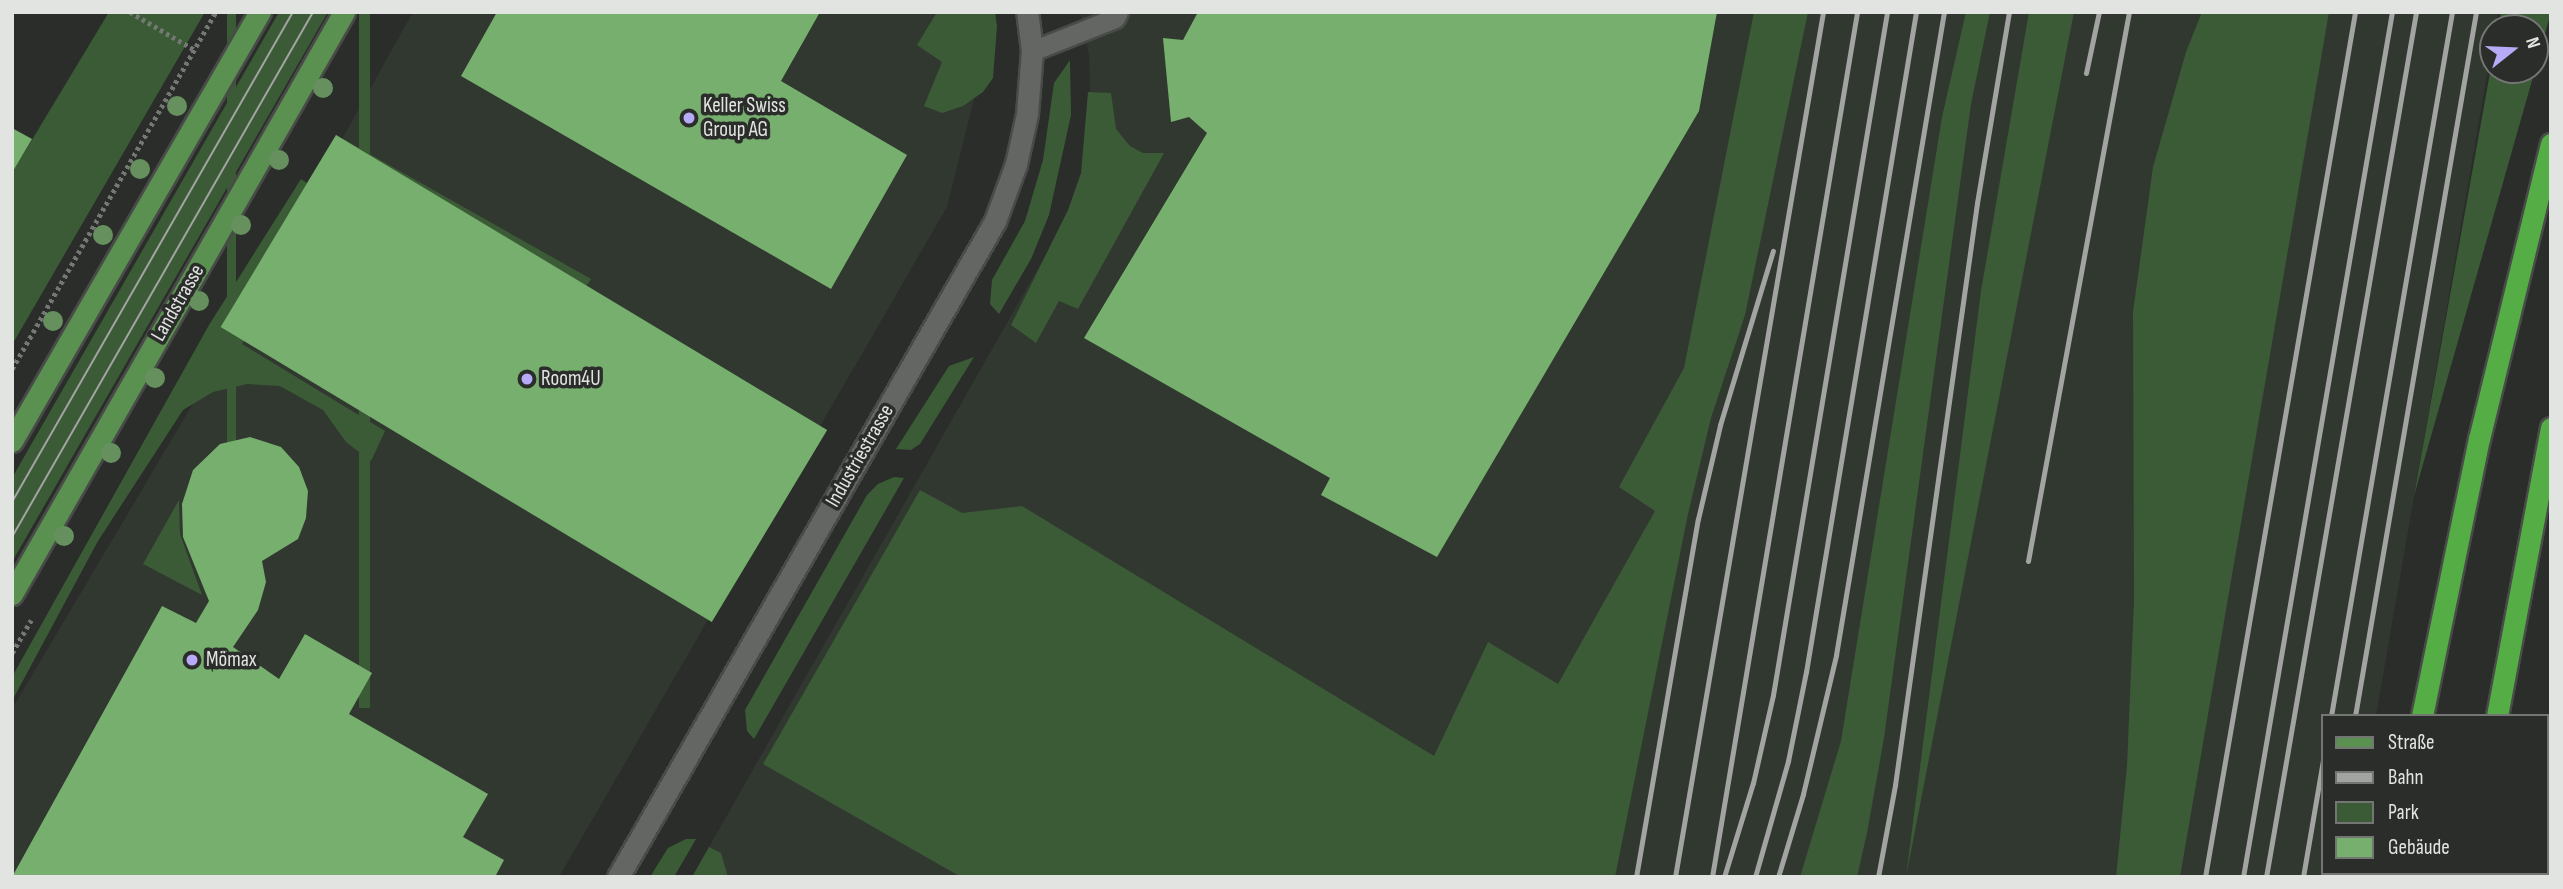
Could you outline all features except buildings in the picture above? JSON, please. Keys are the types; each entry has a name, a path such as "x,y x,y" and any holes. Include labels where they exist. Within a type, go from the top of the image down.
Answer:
{"highway":[{"path":"2422,714 2479,439 2551,145"},
{"path":"2497,714 2551,428"}],"main road":[{"path":"12,441 260,12"},
{"name":"Landstrasse","path":"12,594 344,12"}],"street":[{"name":"Industriestrasse","path":"618,877 995,221 1016,164 1027,114 1032,51 1027,12"}],"lane":[{"path":"1032,51 1115,18 1118,12"}],"path":[{"path":"130,12 195,50"},
{"path":"12,369 216,12"}],"shaded area":[{"path":"413,12 978,12 980,75 947,207 559,877 12,877 12,709 217,363"},
{"path":"1080,12 2498,12 2479,14 2479,84 2486,84 2376,714 2322,714 2322,875 2348,877 692,877 1070,212 1084,173 1090,95 1089,55"}],"green space":[{"path":"109,12 205,12 12,345 12,173"},
{"path":"227,12 236,12 236,443 227,443"},
{"path":"279,12 328,12 12,562 12,478"},
{"path":"359,12 370,12 370,708 359,708"},
{"path":"937,12 995,12 997,26 993,78 983,92 963,106 942,113 924,106 942,62 917,45"},
{"path":"1754,12 1808,12 1745,315 1711,418 1688,514 1615,877 961,877 763,764 920,490 962,513 1022,506 1434,756 1488,642 1558,684 1655,511 1619,487 1684,368"},
{"path":"1966,12 1990,12 1971,104 1884,738 1867,833 1857,877 1800,877 1841,741 1942,117"},
{"path":"2029,12 2074,12 1906,877 1981,291"},
{"path":"2202,12 2329,12 2180,877 2116,877 2127,766 2134,601 2133,312 2153,167 2186,52"},
{"path":"2551,12 2549,19 2549,14 2501,14"},
{"path":"1070,60 1071,115 1049,215 1031,259 999,314 990,304 992,280 1025,221 1043,160 1054,83"},
{"path":"2488,84 2531,84 2414,496"},
{"path":"1088,92 1111,93 1116,129 1130,146 1143,153 1164,153 1078,309 1059,301 1036,343 1011,325 1068,210 1081,173"},
{"path":"336,135 591,279 574,305 260,312 242,344 385,431 371,461 346,442 323,410 280,386 247,384 213,392 183,410 98,541 12,701 12,677 209,325 301,179 307,183"},
{"path":"974,357 920,444 911,450 896,449 949,366"},
{"path":"894,477 904,478 754,739 747,731 745,710 867,495 878,484"},
{"path":"179,500 180,534 202,595 143,564"},
{"path":"686,839 696,839 674,877 650,877 668,848"},
{"path":"709,847 721,853 728,877 692,877"}],"tram line":[{"path":"12,502 293,12"},
{"path":"12,537 313,12"}],"railway":[{"path":"1675,877 1823,12"},
{"path":"1712,877 1857,12"},
{"path":"1724,877 1753,783 1773,695 1887,12"},
{"path":"1755,877 1788,761 1806,672 1916,12"},
{"path":"1778,877 1803,794 1836,655 1944,12"},
{"path":"1878,877 1895,785 1977,203 2009,12"},
{"path":"2086,73 2099,12"},
{"path":"2028,561 2129,12"},
{"path":"2205,877 2355,12"},
{"path":"2243,877 2392,12"},
{"path":"2266,877 2416,12"},
{"path":"2331,714 2452,12"},
{"path":"2355,714 2476,12"},
{"path":"1636,877 1698,519 1720,425 1773,251"},
{"path":"2303,877 2322,766"}],"place":[{"name":"Keller Swiss Group AG","path":"689,118"},
{"name":"Room4U","path":"527,379"},
{"name":"Mömax","path":"192,660"}]}
